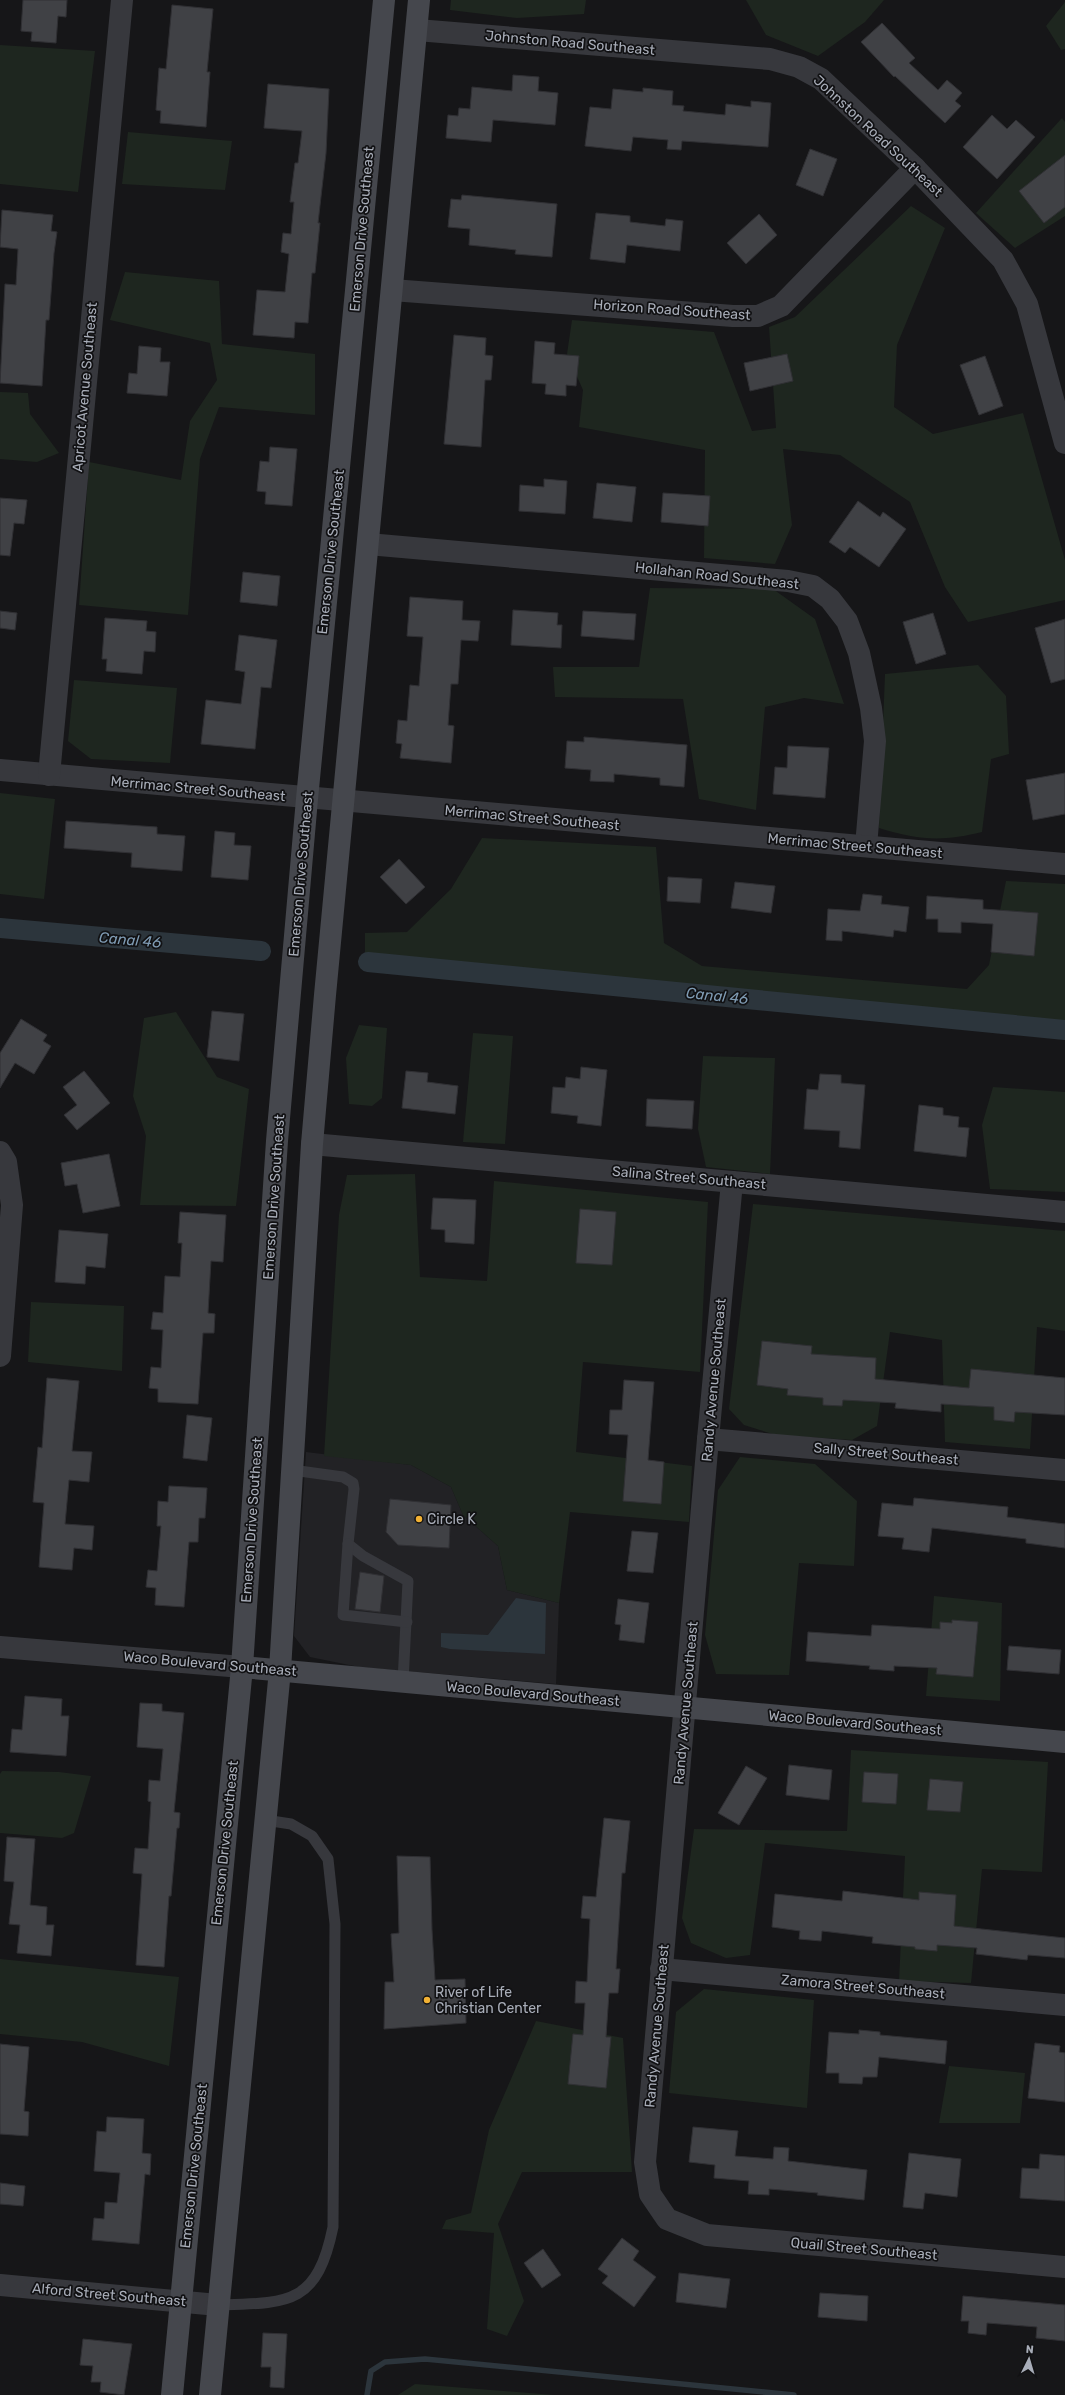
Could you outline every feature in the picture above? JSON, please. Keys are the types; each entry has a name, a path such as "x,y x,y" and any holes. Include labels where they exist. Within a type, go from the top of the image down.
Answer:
{"street":[{"name":"Apricot Avenue Southeast","path":"49,775 122,0"},
{"name":"Emerson Drive Southeast","path":"172,2395 242,1667 277,1142 307,799 384,0"},
{"path":"406,0 404,30 409,110"},
{"path":"210,2395 280,1670 312,1144 342,802 368,544 419,0"},
{"name":"Johnston Road Southeast","path":"417,30 770,59 799,67 821,79 915,168 1003,260 1027,304 1065,443"},
{"name":"Horizon Road Southeast","path":"392,290 733,316 758,316 781,306 915,168"},
{"name":"Hollahan Road Southeast","path":"368,544 788,581 813,586 830,599 847,620 859,653 871,708 875,741 866,846"},
{"name":"Merrimac Street Southeast","path":"0,770 307,799 1065,864"},
{"name":"Salina Street Southeast","path":"312,1144 1065,1212"},
{"path":"0,1152 6,1162 12,1205 0,1356"},
{"name":"Randy Avenue Southeast","path":"667,2219 650,2194 645,2162 732,1182"},
{"name":"Sally Street Southeast","path":"708,1439 1065,1470"},
{"name":"Waco Boulevard Southeast","path":"0,1647 280,1670 1065,1742"},
{"name":"Zamora Street Southeast","path":"661,1969 1065,2005"},
{"name":"Quail Street Southeast","path":"667,2219 707,2235 1065,2267"},
{"name":"Alford Street Southeast","path":"0,2285 218,2305"}],"lane":[{"path":"292,1470 343,1477 352,1483 354,1489 343,1615 407,1622"},
{"path":"348,1544 363,1556 408,1581 403,1682"},
{"path":"218,2305 271,2303 292,2298 312,2282 328,2253 333,2227 335,1924 328,1859 312,1836 291,1824 265,1820"}],"shaded area":[{"path":"451,0 586,0 584,14 517,18 450,10"},
{"path":"746,0 884,0 865,22 818,56 766,35"},
{"path":"1065,2 1065,49 1061,50 1046,26"},
{"path":"0,45 95,51 78,192 0,184"},
{"path":"1062,118 1065,122 1065,216 1015,248 976,213"},
{"path":"128,132 232,141 225,190 122,184"},
{"path":"911,206 945,228 897,345 894,407 933,434 1023,413 1065,560 1065,600 968,622 945,587 910,502 840,455 783,449 792,525 775,564 704,558 705,450 579,427 583,390 567,354 572,320 714,332 752,431 776,428 769,327 795,317"},
{"path":"125,272 219,281 222,344 315,354 315,415 219,407 200,459 188,615 79,605 89,462 181,480 190,421 217,380 210,343 110,320"},
{"path":"0,392 28,393 30,414 59,453 37,462 0,459"},
{"path":"650,588 773,589 815,619 844,704 804,698 765,707 756,810 699,799 683,699 555,697 553,667 639,667"},
{"path":"978,665 1006,696 1009,754 991,759 982,832 955,837 930,838 906,835 879,828 885,674"},
{"path":"74,680 177,688 170,763 91,759 68,741"},
{"path":"0,793 55,799 44,899 0,894"},
{"path":"482,838 656,847 664,943 702,966 967,989 989,965 1006,881 1065,884 1065,1022 365,953 365,933 407,932 451,889"},
{"path":"176,1012 217,1077 249,1089 236,1206 140,1205 146,1136 133,1096 144,1018"},
{"path":"359,1025 387,1028 382,1098 372,1106 349,1104 346,1058"},
{"path":"473,1033 513,1036 505,1144 463,1142"},
{"path":"703,1056 775,1058 770,1174 706,1167 698,1129"},
{"path":"993,1087 1065,1092 1065,1192 990,1189 982,1125"},
{"path":"415,1174 420,1277 487,1281 494,1181 708,1202 700,1372 583,1362 576,1452 692,1466 689,1522 570,1512 559,1603 507,1590 498,1546 463,1515 451,1487 411,1465 324,1456 339,1215 347,1175"},
{"path":"753,1204 1065,1231 1065,1331 1037,1327 1030,1449 945,1442 942,1340 890,1332 877,1426 852,1440 776,1435 744,1425 729,1409"},
{"path":"31,1302 124,1306 122,1371 28,1362"},
{"path":"306,1452 411,1465 451,1487 463,1515 498,1546 507,1590 559,1603 556,1684 359,1667 310,1657 294,1636"},
{"path":"740,1457 815,1464 857,1501 854,1566 799,1563 789,1675 716,1674 705,1635 718,1490"},
{"path":"934,1596 1002,1603 1000,1701 926,1696"},
{"path":"516,1598 546,1603 545,1654 450,1649 441,1647 441,1633 488,1635"},
{"path":"851,1750 1048,1762 1042,1872 982,1869 971,1983 899,1981 905,1856 765,1843 750,1955 726,1958 691,1943 682,1918 694,1829 847,1831"},
{"path":"2,1771 59,1772 91,1776 74,1833 62,1838 0,1833 0,1774"},
{"path":"0,1959 179,1977 169,2066 82,2042 0,2034"},
{"path":"704,1989 814,2000 807,2108 669,2093 676,2012"},
{"path":"536,2021 623,2038 632,2172 522,2172 498,2224 524,2301 507,2336 487,2329 494,2233 442,2229 446,2220 471,2213 489,2130"},
{"path":"949,2066 1025,2073 1020,2123 939,2123"},
{"path":"415,2384 554,2395 398,2395"}],"building":[{"path":"23,0 67,0 66,17 58,16 56,43 31,41 32,32 21,31"},
{"path":"172,5 213,9 207,72 210,72 206,127 160,123 161,111 156,110 159,68 166,69"},
{"path":"882,23 915,58 909,63 938,90 947,80 962,93 955,101 961,106 945,123 895,76 894,77 861,42"},
{"path":"513,75 539,77 538,91 558,93 555,125 493,120 491,142 446,138 448,115 458,116 459,108 470,109 472,87 512,91"},
{"path":"268,84 329,89 326,153 318,223 320,223 315,273 312,273 308,323 295,322 294,338 253,335 257,290 285,292 289,254 281,252 283,233 291,234 294,202 290,202 295,163 298,163 302,131 264,128"},
{"path":"643,88 673,91 672,105 684,106 683,111 725,115 726,104 751,107 751,101 771,103 768,147 682,141 681,150 667,149 668,140 633,137 631,151 585,146 590,107 611,109 613,89 643,92"},
{"path":"992,115 1007,129 1016,120 1035,137 997,179 963,147"},
{"path":"810,149 837,159 823,196 796,185"},
{"path":"1065,155 1065,207 1044,223 1019,191"},
{"path":"462,195 557,204 552,257 515,254 516,250 469,245 470,229 448,227 451,199 461,200"},
{"path":"2,210 53,215 51,231 57,232 49,320 46,320 42,386 0,383 5,284 16,285 18,249 0,247"},
{"path":"596,213 630,216 630,222 665,226 666,219 683,221 680,251 627,245 625,263 590,259"},
{"path":"759,214 777,235 746,264 727,243"},
{"path":"454,335 486,338 485,355 493,356 491,380 485,380 481,447 444,444"},
{"path":"535,341 555,343 554,354 579,356 576,386 566,385 566,396 545,394 546,384 532,383"},
{"path":"139,346 161,348 160,362 170,362 167,396 127,393 129,373 137,374"},
{"path":"787,354 793,381 750,391 744,363"},
{"path":"985,356 1003,406 979,415 960,365"},
{"path":"270,447 297,449 292,506 265,504 266,492 257,491 260,461 269,462"},
{"path":"544,479 567,481 565,514 519,511 520,485 544,487"},
{"path":"597,483 636,487 632,522 593,518"},
{"path":"663,493 710,496 708,526 661,522"},
{"path":"0,498 27,500 24,524 14,523 10,556 0,555"},
{"path":"858,501 880,517 883,512 906,529 879,567 850,547 845,553 829,542"},
{"path":"243,572 280,576 277,606 240,602"},
{"path":"410,597 463,601 462,620 480,621 478,641 461,640 458,684 451,684 448,725 454,726 451,763 400,758 402,744 396,743 398,720 407,721 410,685 419,686 423,637 407,636"},
{"path":"513,610 558,613 557,625 562,625 561,648 511,645"},
{"path":"0,611 17,613 15,630 0,628"},
{"path":"583,611 636,614 634,640 581,636"},
{"path":"933,613 946,654 916,664 903,622"},
{"path":"105,618 147,621 146,631 156,632 155,652 144,651 142,674 106,671 107,659 102,659"},
{"path":"1065,619 1065,679 1051,683 1035,628"},
{"path":"239,635 277,640 271,688 261,687 255,749 201,744 206,700 241,704 245,672 235,670"},
{"path":"584,737 687,745 684,787 660,785 660,778 614,774 614,782 590,781 591,770 565,768 567,741 584,742"},
{"path":"788,746 829,748 825,798 773,794 775,767 787,768"},
{"path":"1065,773 1065,814 1033,820 1026,780"},
{"path":"66,821 157,827 157,834 185,836 182,871 131,867 132,853 64,848"},
{"path":"215,831 235,833 234,845 251,846 248,880 211,877"},
{"path":"399,859 425,887 406,904 380,877"},
{"path":"668,877 702,879 700,903 667,901"},
{"path":"735,882 775,886 771,913 731,908"},
{"path":"863,894 882,896 881,904 909,907 906,932 894,930 893,937 842,931 842,941 826,940 828,909 860,911"},
{"path":"927,896 983,900 983,909 1038,913 1034,956 991,952 993,924 961,922 961,933 938,932 938,919 926,919"},
{"path":"212,1011 244,1014 239,1061 207,1057"},
{"path":"21,1019 47,1035 43,1041 51,1046 34,1074 15,1063 0,1088 0,1053"},
{"path":"581,1067 607,1070 601,1126 577,1123 578,1116 551,1113 553,1087 565,1088 566,1077 580,1079"},
{"path":"84,1071 110,1103 77,1130 64,1115 77,1105 63,1087"},
{"path":"406,1071 428,1073 427,1082 458,1086 455,1114 402,1108"},
{"path":"820,1074 841,1075 841,1083 865,1085 860,1149 839,1147 840,1131 804,1129 807,1089 818,1090"},
{"path":"647,1099 694,1101 692,1129 646,1126"},
{"path":"919,1105 943,1108 943,1115 959,1117 958,1127 969,1128 966,1157 914,1151"},
{"path":"109,1154 120,1206 83,1213 77,1184 65,1186 61,1163"},
{"path":"433,1198 476,1200 474,1244 445,1242 445,1230 431,1229"},
{"path":"580,1209 616,1212 612,1265 576,1263"},
{"path":"180,1212 226,1215 223,1262 211,1261 208,1313 215,1314 214,1333 203,1333 198,1404 158,1402 158,1389 149,1388 151,1367 161,1368 163,1330 151,1329 153,1312 163,1313 165,1276 180,1277 182,1243 178,1243"},
{"path":"59,1230 108,1234 105,1268 86,1266 85,1284 55,1282"},
{"path":"762,1341 812,1346 811,1354 876,1358 875,1379 969,1388 971,1369 1065,1378 1065,1415 1015,1412 1014,1422 994,1420 994,1407 941,1404 941,1412 895,1408 896,1403 843,1400 842,1406 823,1405 823,1398 787,1395 788,1389 757,1385"},
{"path":"47,1378 79,1381 72,1451 92,1452 89,1482 69,1480 65,1524 94,1526 92,1550 74,1548 72,1570 39,1567 44,1503 33,1502 38,1447 42,1448"},
{"path":"624,1380 654,1382 648,1460 664,1462 661,1504 623,1501 628,1435 609,1434 610,1410 622,1410"},
{"path":"187,1415 212,1418 207,1461 183,1458"},
{"path":"169,1486 207,1488 205,1518 199,1518 198,1542 189,1542 184,1607 155,1605 156,1588 146,1587 148,1570 157,1571 161,1526 157,1526 158,1501 168,1502"},
{"path":"914,1498 1008,1507 1007,1517 1065,1524 1065,1548 1026,1543 1026,1539 932,1528 929,1552 902,1549 904,1538 878,1536 882,1503 913,1506"},
{"name":"Circle K","path":"390,1499 451,1505 449,1548 398,1545 386,1532"},
{"path":"632,1531 658,1533 653,1573 627,1571"},
{"path":"360,1572 384,1576 380,1612 355,1609"},
{"path":"618,1599 649,1603 644,1643 619,1640 621,1625 615,1624"},
{"path":"952,1620 978,1622 973,1677 936,1674 937,1668 894,1666 894,1671 869,1669 870,1666 806,1661 808,1632 871,1636 872,1625 940,1629 940,1622 952,1623"},
{"path":"1009,1646 1061,1650 1059,1674 1007,1670"},
{"path":"25,1696 62,1699 61,1716 69,1716 66,1756 10,1752 12,1729 22,1730"},
{"path":"140,1703 162,1704 162,1711 184,1713 174,1812 180,1813 179,1828 177,1828 171,1896 169,1896 164,1967 136,1965 142,1874 133,1873 135,1848 148,1849 151,1802 148,1801 149,1780 160,1781 163,1749 137,1747"},
{"path":"789,1765 832,1770 829,1800 786,1795"},
{"path":"746,1766 767,1778 739,1825 718,1813"},
{"path":"864,1772 898,1774 896,1804 862,1802"},
{"path":"930,1779 963,1782 960,1812 927,1810"},
{"path":"604,1818 630,1821 625,1873 622,1873 616,1969 620,1969 618,1993 609,1993 606,2037 611,2037 606,2088 568,2084 573,2034 583,2035 585,2003 575,2003 576,1981 587,1982 590,1919 581,1918 583,1896 596,1897"},
{"path":"7,1837 35,1839 30,1905 47,1907 46,1925 54,1925 51,1956 17,1953 20,1925 9,1924 14,1882 4,1881"},
{"path":"397,1856 430,1857 435,1980 465,1979 466,2023 384,2029 385,1982 394,1982 391,1934 399,1933"},
{"path":"843,1891 919,1900 919,1892 956,1895 954,1926 1065,1938 1065,1958 1028,1955 1027,1960 976,1954 977,1948 937,1945 937,1951 915,1949 915,1947 872,1943 873,1937 822,1931 821,1941 799,1939 800,1931 772,1927 775,1894 842,1901"},
{"path":"859,2030 880,2032 880,2035 947,2041 945,2064 879,2057 877,2077 863,2077 862,2084 839,2083 839,2073 826,2073 829,2032 859,2034"},
{"path":"1035,2043 1060,2046 1059,2052 1065,2053 1065,2102 1028,2098"},
{"path":"0,2044 29,2047 24,2111 29,2112 28,2136 0,2134"},
{"path":"107,2117 144,2119 142,2153 151,2154 150,2175 145,2174 139,2244 92,2240 94,2218 104,2219 105,2202 117,2203 120,2173 94,2171 97,2131 106,2132"},
{"path":"693,2127 738,2131 735,2156 773,2159 774,2147 789,2148 788,2161 867,2170 864,2200 817,2195 818,2193 769,2189 769,2195 748,2194 749,2181 714,2178 715,2165 689,2162"},
{"path":"909,2153 961,2159 957,2197 925,2193 923,2209 903,2207"},
{"path":"1040,2154 1065,2156 1065,2201 1020,2198 1022,2168 1039,2169"},
{"path":"0,2183 25,2186 23,2206 0,2204"},
{"path":"622,2238 639,2251 633,2260 656,2277 634,2307 602,2283 608,2276 598,2269"},
{"path":"543,2249 561,2275 542,2288 524,2263"},
{"path":"679,2273 730,2279 726,2308 676,2302"},
{"path":"820,2293 868,2296 867,2321 818,2317"},
{"path":"963,2296 1065,2305 1065,2341 1036,2338 1037,2327 987,2323 986,2335 968,2333 969,2321 961,2321"},
{"path":"263,2333 287,2334 284,2388 270,2387 271,2367 261,2367"},
{"path":"83,2339 132,2344 124,2395 100,2392 101,2382 91,2382 93,2366 80,2365"}],"waterway":[{"name":"Canal 46","path":"0,928 261,951"},
{"name":"Canal 46","path":"368,962 1065,1030"},
{"path":"367,2395 371,2371 385,2362 425,2359 794,2395"}],"place":[{"name":"Circle K","path":"419,1519"},
{"name":"River of Life Christian Center","path":"427,2000"}]}
